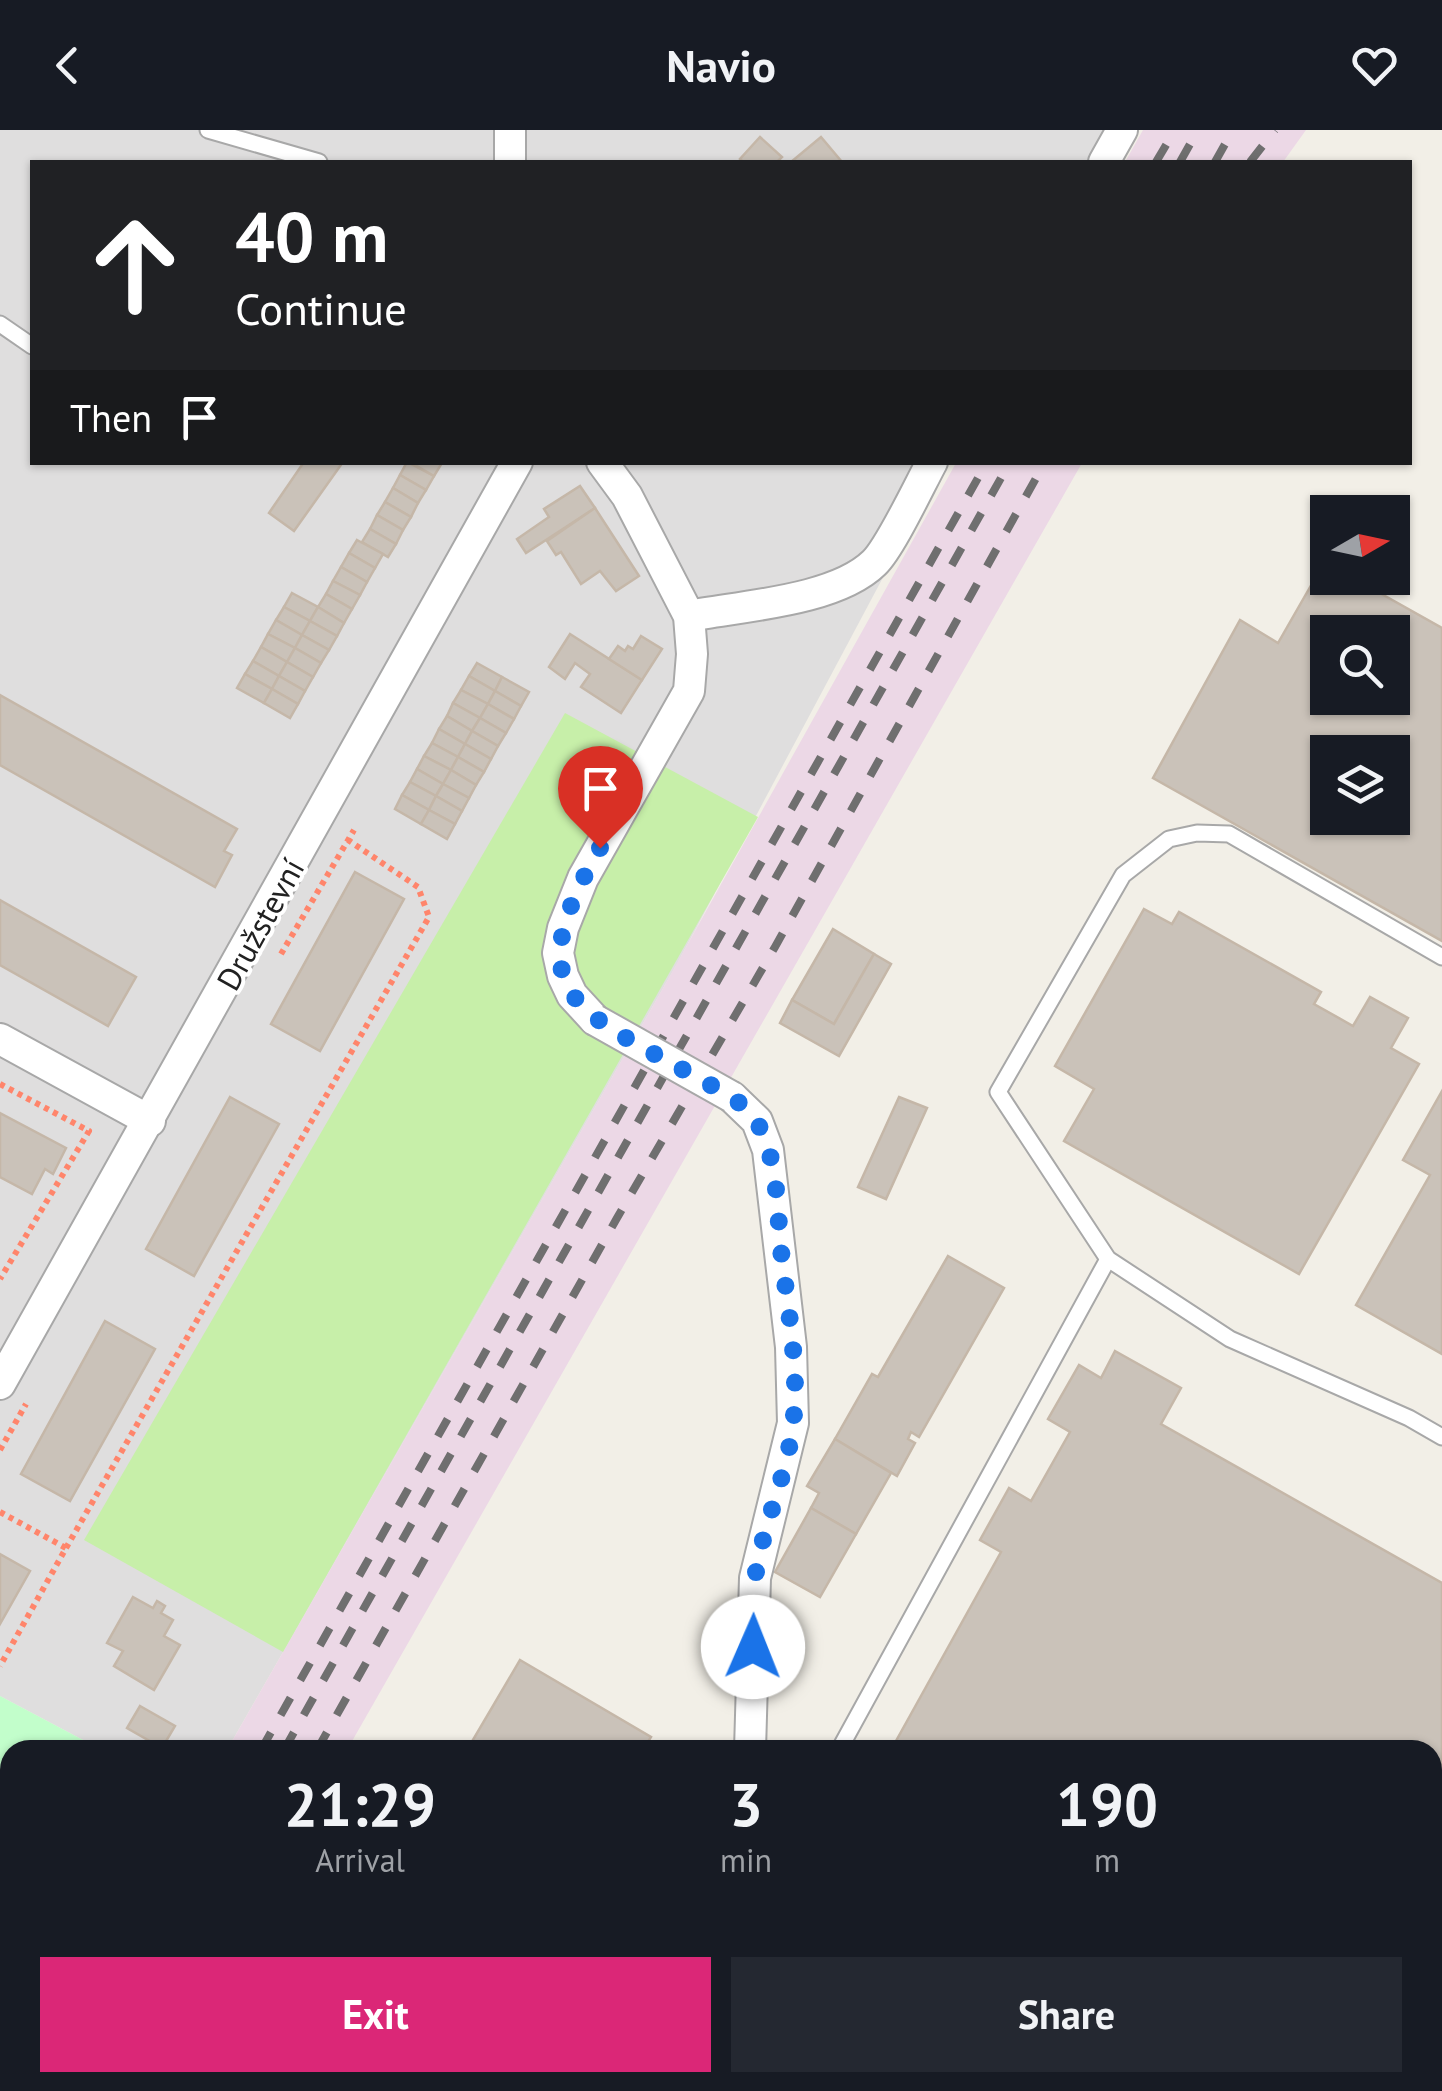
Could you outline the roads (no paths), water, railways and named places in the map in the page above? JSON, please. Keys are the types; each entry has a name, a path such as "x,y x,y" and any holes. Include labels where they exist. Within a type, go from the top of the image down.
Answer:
{"street":[{"path":"510,130 510,160"},
{"path":"1105,160 1122,130"},
{"name":"Družstevní","path":"0,1384 515,465"},
{"path":"604,465 627,496 689,616 689,691 583,878 558,953 562,976 572,995 595,1020 732,1097 757,1121 768,1150 792,1347 793,1423 755,1578 750,1740"},
{"path":"689,616 842,585 875,563 930,465"},
{"path":"0,1039 150,1121"}],"lane":[{"path":"208,130 313,160"},
{"path":"260,160 264,144"},
{"path":"0,324 30,345"},
{"path":"1442,957 1229,834 1169,839 1124,875 998,1092 1108,1259 1230,1339 1409,1418 1442,1437"},
{"path":"844,1740 1108,1259"}],"railway":[{"path":"1157,160 1175,130"},
{"path":"1181,160 1198,130"},
{"path":"1216,160 1233,130"},
{"path":"1252,160 1275,130"},
{"path":"267,1740 985,465"},
{"path":"290,1740 1008,465"},
{"path":"323,1740 775,947 1043,465"}]}
